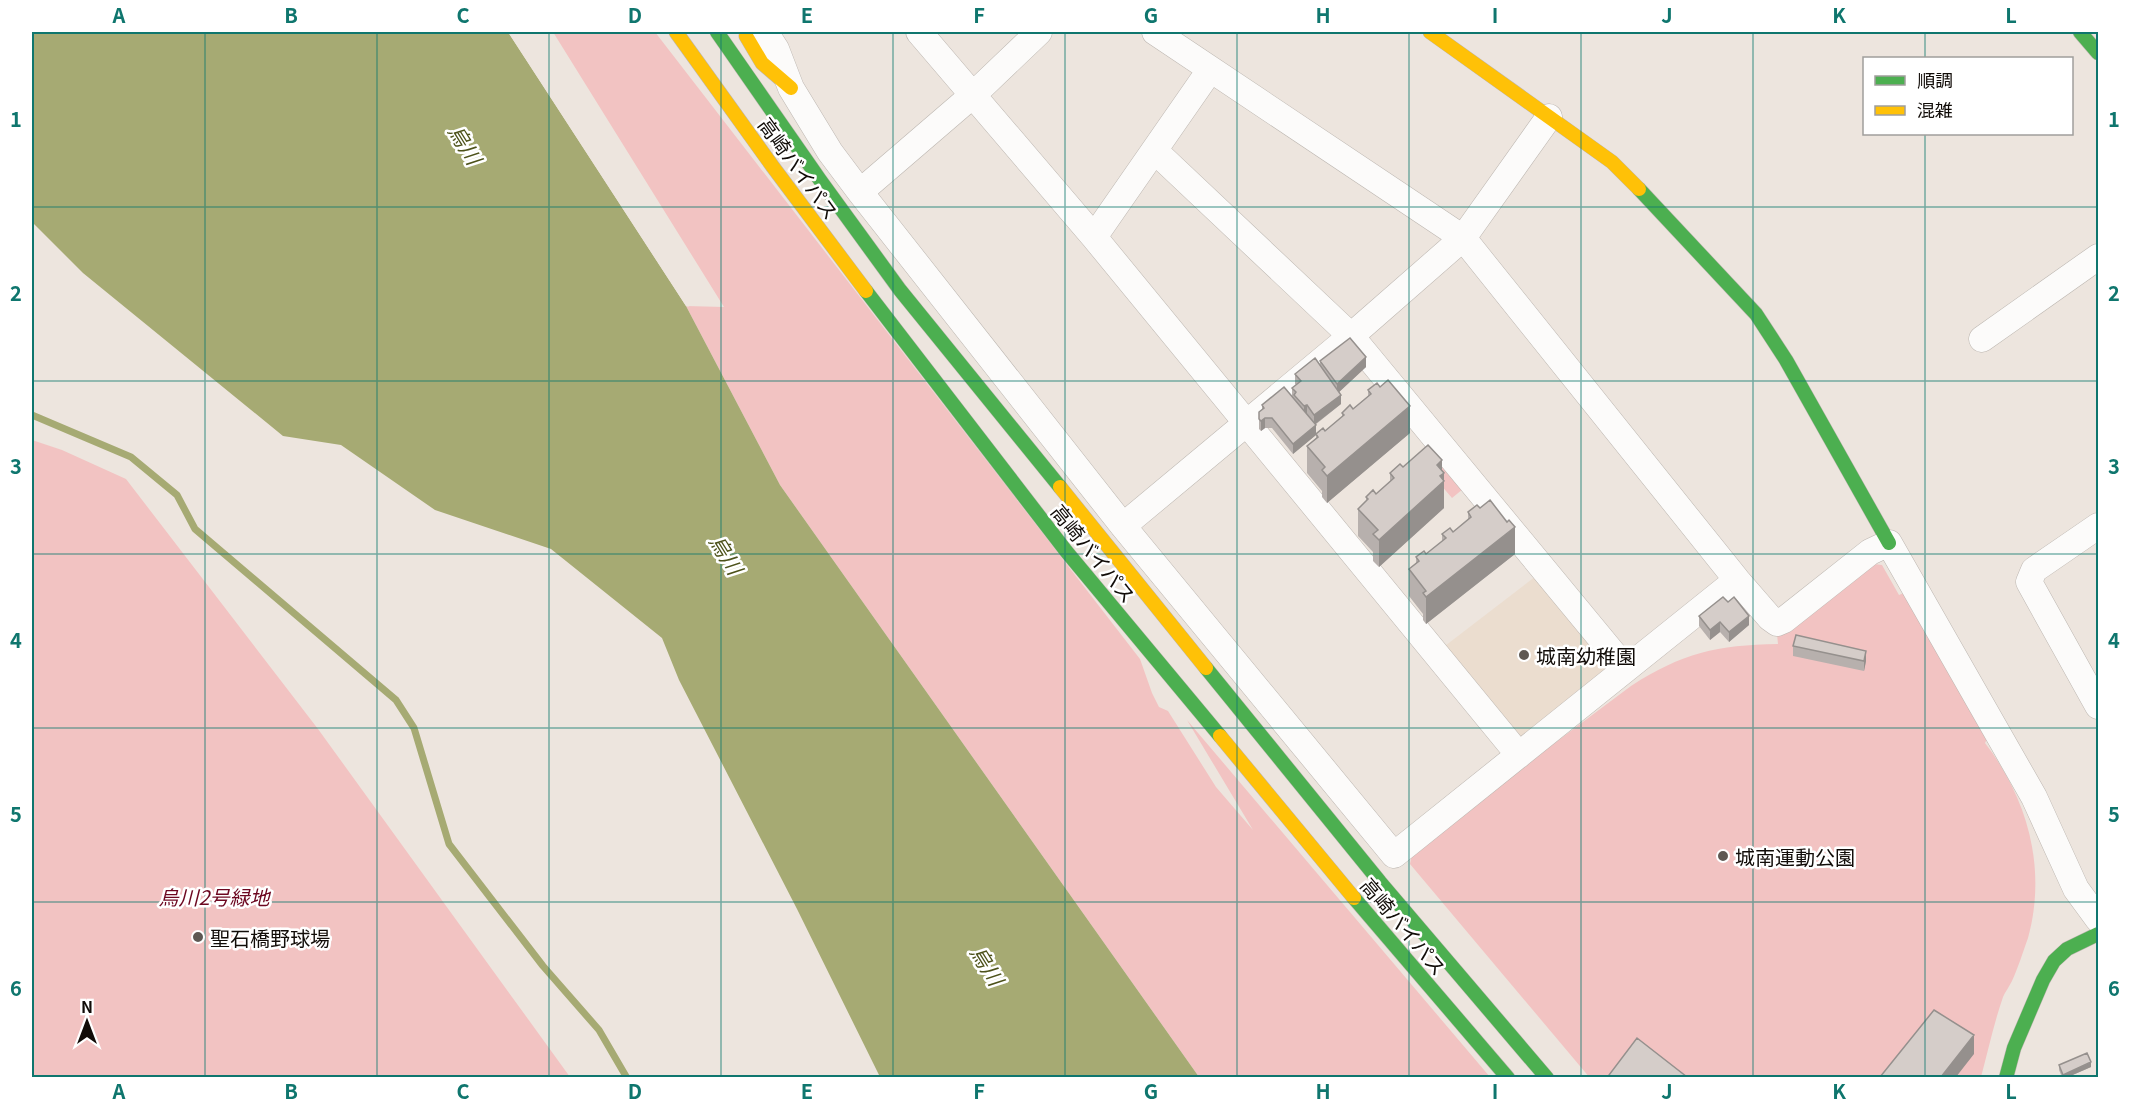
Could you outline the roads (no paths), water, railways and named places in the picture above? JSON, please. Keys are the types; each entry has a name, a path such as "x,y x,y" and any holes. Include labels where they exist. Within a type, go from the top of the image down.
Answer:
{"main road":[{"name":"高崎バイパス","path":"676,32 895,330 1066,551 1431,990 1508,1077"},
{"name":"高崎バイパス","path":"717,32 798,152 928,325 1322,812 1455,972 1547,1077"},
{"path":"744,32 762,63 791,88"},
{"path":"1430,32 1612,162 1646,195 1756,314 1786,360 1889,543"},
{"path":"2006,1077 2014,1048 2043,980 2054,961 2067,949 2098,934"}],"street":[{"path":"765,32 776,49 791,88 830,152 860,192 1123,525 1394,855 1737,580"},
{"path":"919,32 1094,237 1519,755"},
{"path":"860,192 974,94 1039,32"},
{"path":"1155,32 1463,238 1737,580 1777,623 1784,620 1870,552 1889,543 2034,797 2076,889 2098,919"},
{"path":"1094,237 1210,70"},
{"path":"1123,525 1351,336 1463,238 1549,117"},
{"path":"1155,151 1351,336 1626,669"},
{"path":"1982,339 2098,257"},
{"path":"2098,526 2034,570 2029,582 2098,706"}],"water":[{"name":"烏川","path":"32,32 508,32 686,306 780,485 1199,1077 880,1077 797,909 679,680 662,638 551,549 435,510 341,445 283,436 83,273 32,222"}],"waterway":[{"path":"32,415 131,457 177,495 195,529 396,700 414,728 449,844 543,966 599,1030 627,1078"}],"place":[{"name":"城南幼稚園","path":"1524,655"},
{"name":"城南運動公園","path":"1723,856"},
{"name":"聖石橋野球場","path":"198,937"}],"park label":[{"name":"烏川2号緑地","path":"214,896"}]}
